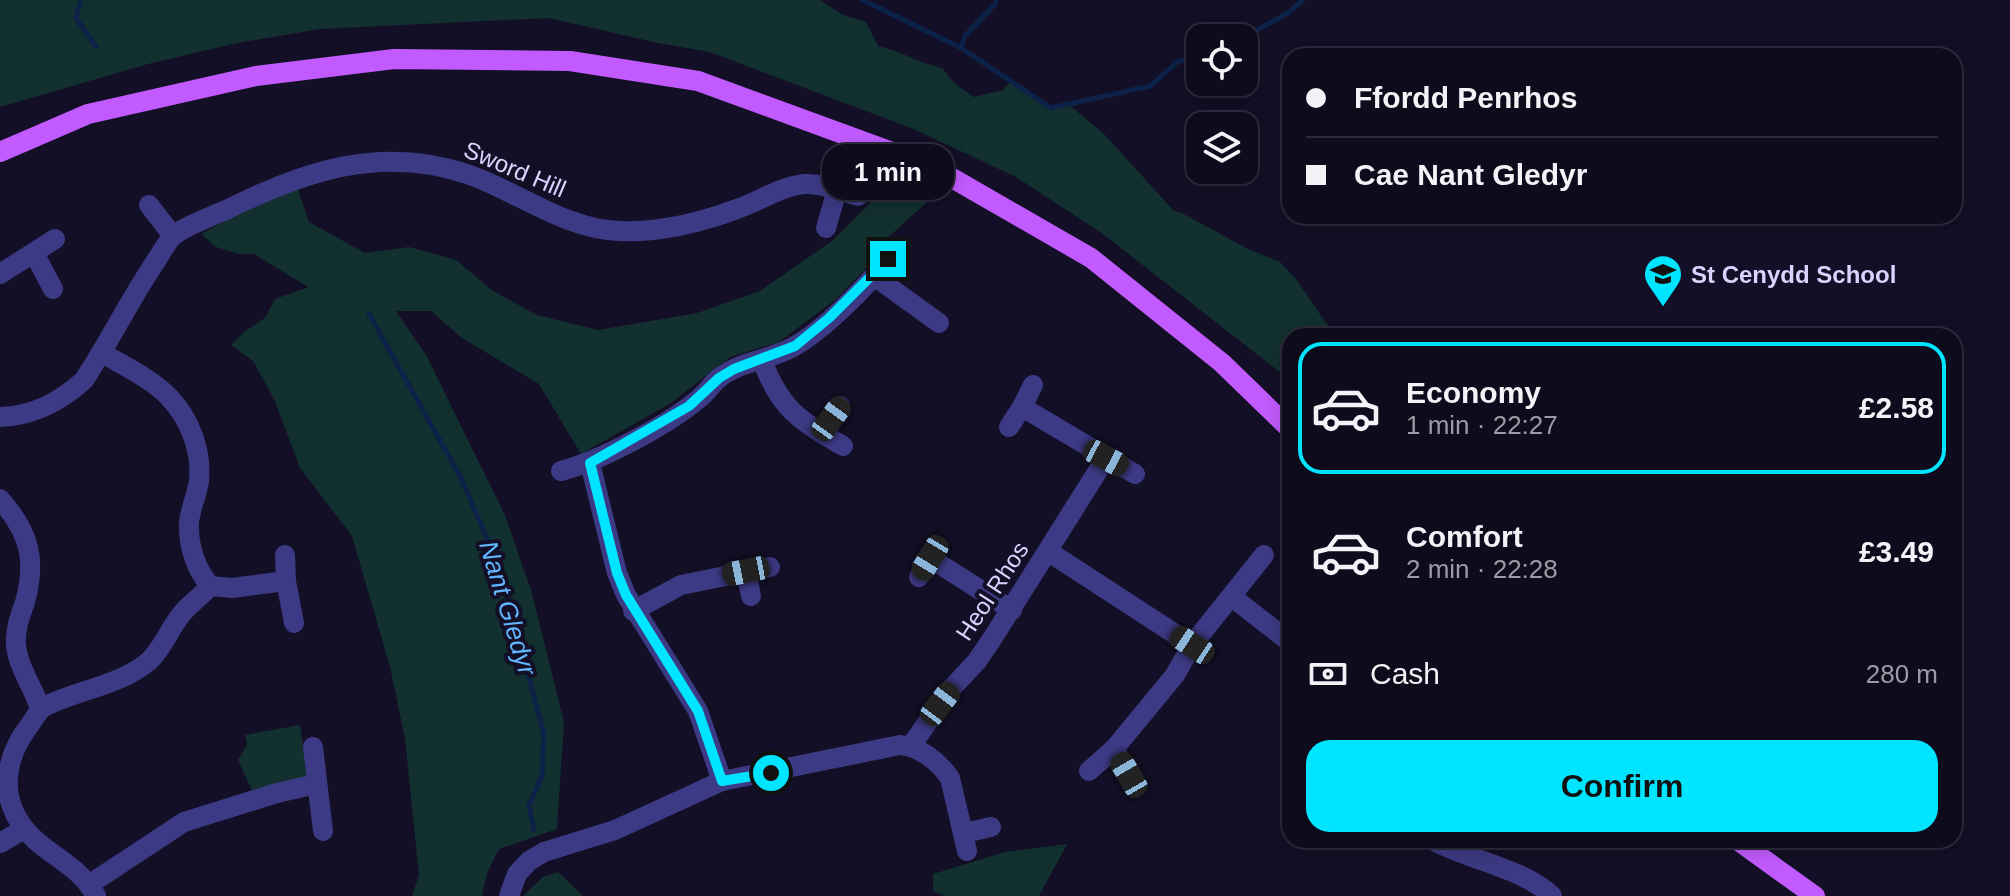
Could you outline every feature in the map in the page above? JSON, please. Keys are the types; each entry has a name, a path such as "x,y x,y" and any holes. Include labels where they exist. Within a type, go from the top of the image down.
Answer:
{"main road":[{"path":"0,152 88,114 256,76 394,59 570,61 698,81 933,167 1091,258 1222,363 1282,421"},
{"path":"1748,848 1815,896"}],"street":[{"name":"Sword Hill","path":"173,236 299,177 363,164 404,162 437,165 470,175 580,225 616,231 659,230 693,224 739,209 788,187 807,184 858,196"},
{"path":"826,228 837,190"},
{"path":"0,417 33,413 70,393 84,380 173,236 149,205"},
{"path":"0,274 55,239"},
{"path":"34,253 53,289"},
{"path":"561,471 590,463 689,406 719,378 734,369 795,346 874,276 888,259"},
{"path":"874,276 939,323"},
{"path":"102,353 168,396 189,426 199,461 199,482 189,522 191,539 195,561 210,586"},
{"path":"762,360 770,382 790,412 843,446"},
{"path":"1009,427 1033,385"},
{"path":"821,433 840,406"},
{"path":"1022,407 1135,474"},
{"name":"Heol Rhos","path":"911,746 1012,610 1106,458"},
{"path":"590,463 617,573 633,611 698,711 722,781"},
{"path":"0,499 20,524 31,558 31,576 8,631 40,708"},
{"path":"919,577 939,538"},
{"path":"1049,552 1192,645"},
{"path":"285,555 286,581 294,623"},
{"path":"1089,771 1114,749 1175,675 1192,645 1264,555"},
{"path":"930,558 1012,610"},
{"path":"633,611 681,585 770,567"},
{"path":"746,571 751,596"},
{"path":"286,581 232,588 210,586 182,612 149,661 133,672 40,708 18,739 10,755 7,774 14,812 24,829 34,841 81,874 93,890 184,822 316,784"},
{"path":"1232,597 1282,636"},
{"path":"509,896 517,874 529,861 544,852 615,830 722,781 890,747 911,746 944,769 950,778 966,842 991,827"},
{"path":"313,747 323,831"},
{"path":"1114,749 1129,775"},
{"path":"0,843 24,829"},
{"path":"1449,848 1532,881 1552,896"}],"green space":[{"path":"0,0 820,0 843,15 866,22 878,46 942,68 955,84 974,97 1003,90 1011,81 1051,108 1068,104 1104,134 1174,211 1280,262 1296,279 1330,328 1282,328 1282,374 1103,234 1016,177 911,128 710,52 549,18 320,29 237,43 148,64 0,107"},
{"path":"296,184 309,222 365,253 409,247 456,260 493,291 537,315 598,330 697,313 760,291 832,241 885,188 927,202 884,241 890,244 835,300 779,342 730,357 671,403 581,454 539,384 462,338 431,311 396,311 426,355 505,515 532,593 564,723 557,829 499,849 487,873 482,896 412,896 419,875 405,739 390,667 352,536 300,468 274,399 253,361 231,345 265,318 275,299 308,287 254,254 239,254 216,247 201,234"},
{"path":"300,725 303,746 313,747 316,784 256,799 238,760 247,745 245,735"},
{"path":"1067,844 1039,896 944,896 933,891 933,874 1005,852"},
{"path":"558,872 583,896 523,896 543,877"}],"waterway":[{"name":"Nant Gledyr","path":"81,0 76,18 96,47"},
{"path":"863,0 961,48 1051,108 1150,86 1179,61 1186,61"},
{"path":"961,48 965,36 996,0"},
{"path":"1258,29 1288,13 1303,0"},
{"name":"Nant Gledyr","path":"369,314 461,478 499,566 544,734 542,775 529,806 534,830"}],"place":[{"name":"St Cenydd School","path":"1663,308"}],"route":[{"path":"771,773 722,781 698,711 633,611 626,595 617,573 590,463 689,406 719,378 734,369 795,346 874,276 888,259"}]}
